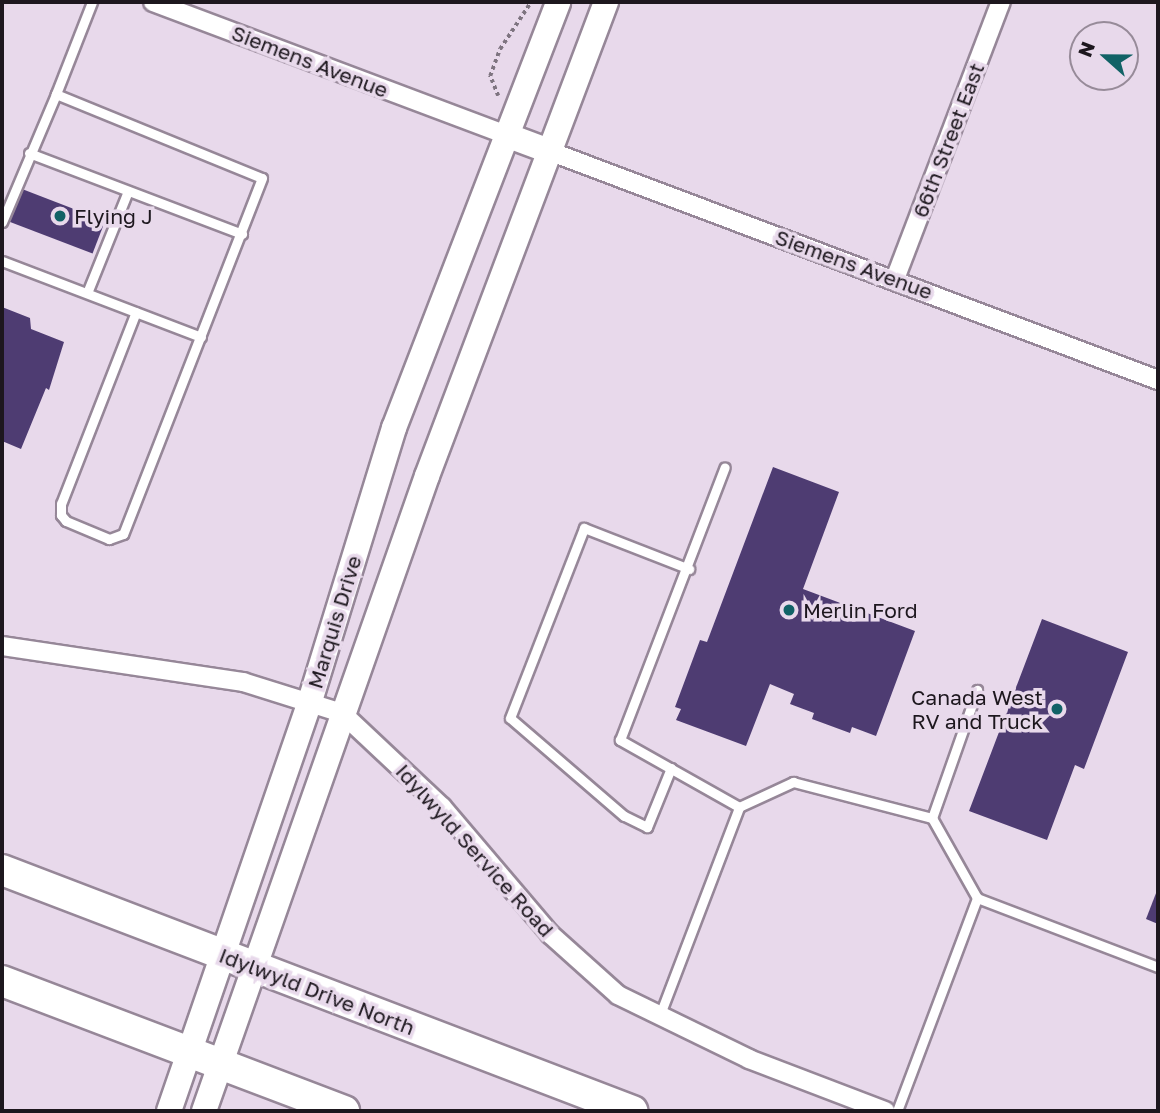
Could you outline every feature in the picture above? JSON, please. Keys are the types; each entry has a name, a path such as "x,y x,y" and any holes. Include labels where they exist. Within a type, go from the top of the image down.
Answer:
{"highway":[{"name":"Idylwyld Drive North","path":"2,870 632,1111"},
{"path":"2,981 344,1111"}],"main road":[{"name":"Marquis Drive","path":"169,1111 310,701 394,428 499,133 558,2"},
{"name":"Marquis Drive","path":"204,1111 342,713 606,2"},
{"path":"499,133 549,151"}],"street":[{"name":"Siemens Avenue","path":"153,2 499,133"},
{"name":"66th Street East","path":"895,279 1001,2"},
{"name":"Siemens Avenue","path":"549,151 1158,380"},
{"name":"Idylwyld Service Road","path":"2,646 204,675 310,701 342,713 442,807 582,965 618,995 659,1018 750,1059 885,1111"}],"lane":[{"path":"2,222 92,2"},
{"path":"56,94 257,174 261,186 123,534 109,539 66,521 61,515 61,505 136,312"},
{"path":"29,153 242,234"},
{"path":"88,293 128,191"},
{"path":"2,261 201,338"},
{"path":"725,467 620,740 740,807"},
{"path":"671,768 647,827 624,816 510,718 584,528 688,569"},
{"path":"932,818 977,690"},
{"path":"659,1018 740,807 793,782 932,818 977,898 1158,967"},
{"path":"897,1111 977,898"}],"path":[{"path":"499,133 502,106 490,76 500,49 531,2"}],"building":[{"path":"22,189 105,221 93,254 9,222"},
{"path":"2,307 30,318 31,329 64,342 49,390 46,388 21,449 2,441"},
{"name":"Merlin Ford","path":"773,467 839,492 803,589 915,631 876,736 852,727 850,733 812,719 814,713 790,704 794,694 770,684 746,746 676,720 681,709 675,707 700,640 707,642"},
{"name":"Canada West RV and Truck","path":"1042,619 1128,652 1084,769 1075,765 1047,840 969,811"},
{"path":"1158,888 1158,924 1146,919"}],"place":[{"name":"Flying J","path":"60,216"},
{"name":"Merlin Ford","path":"789,610"},
{"name":"Canada West RV and Truck","path":"1057,709"}]}
